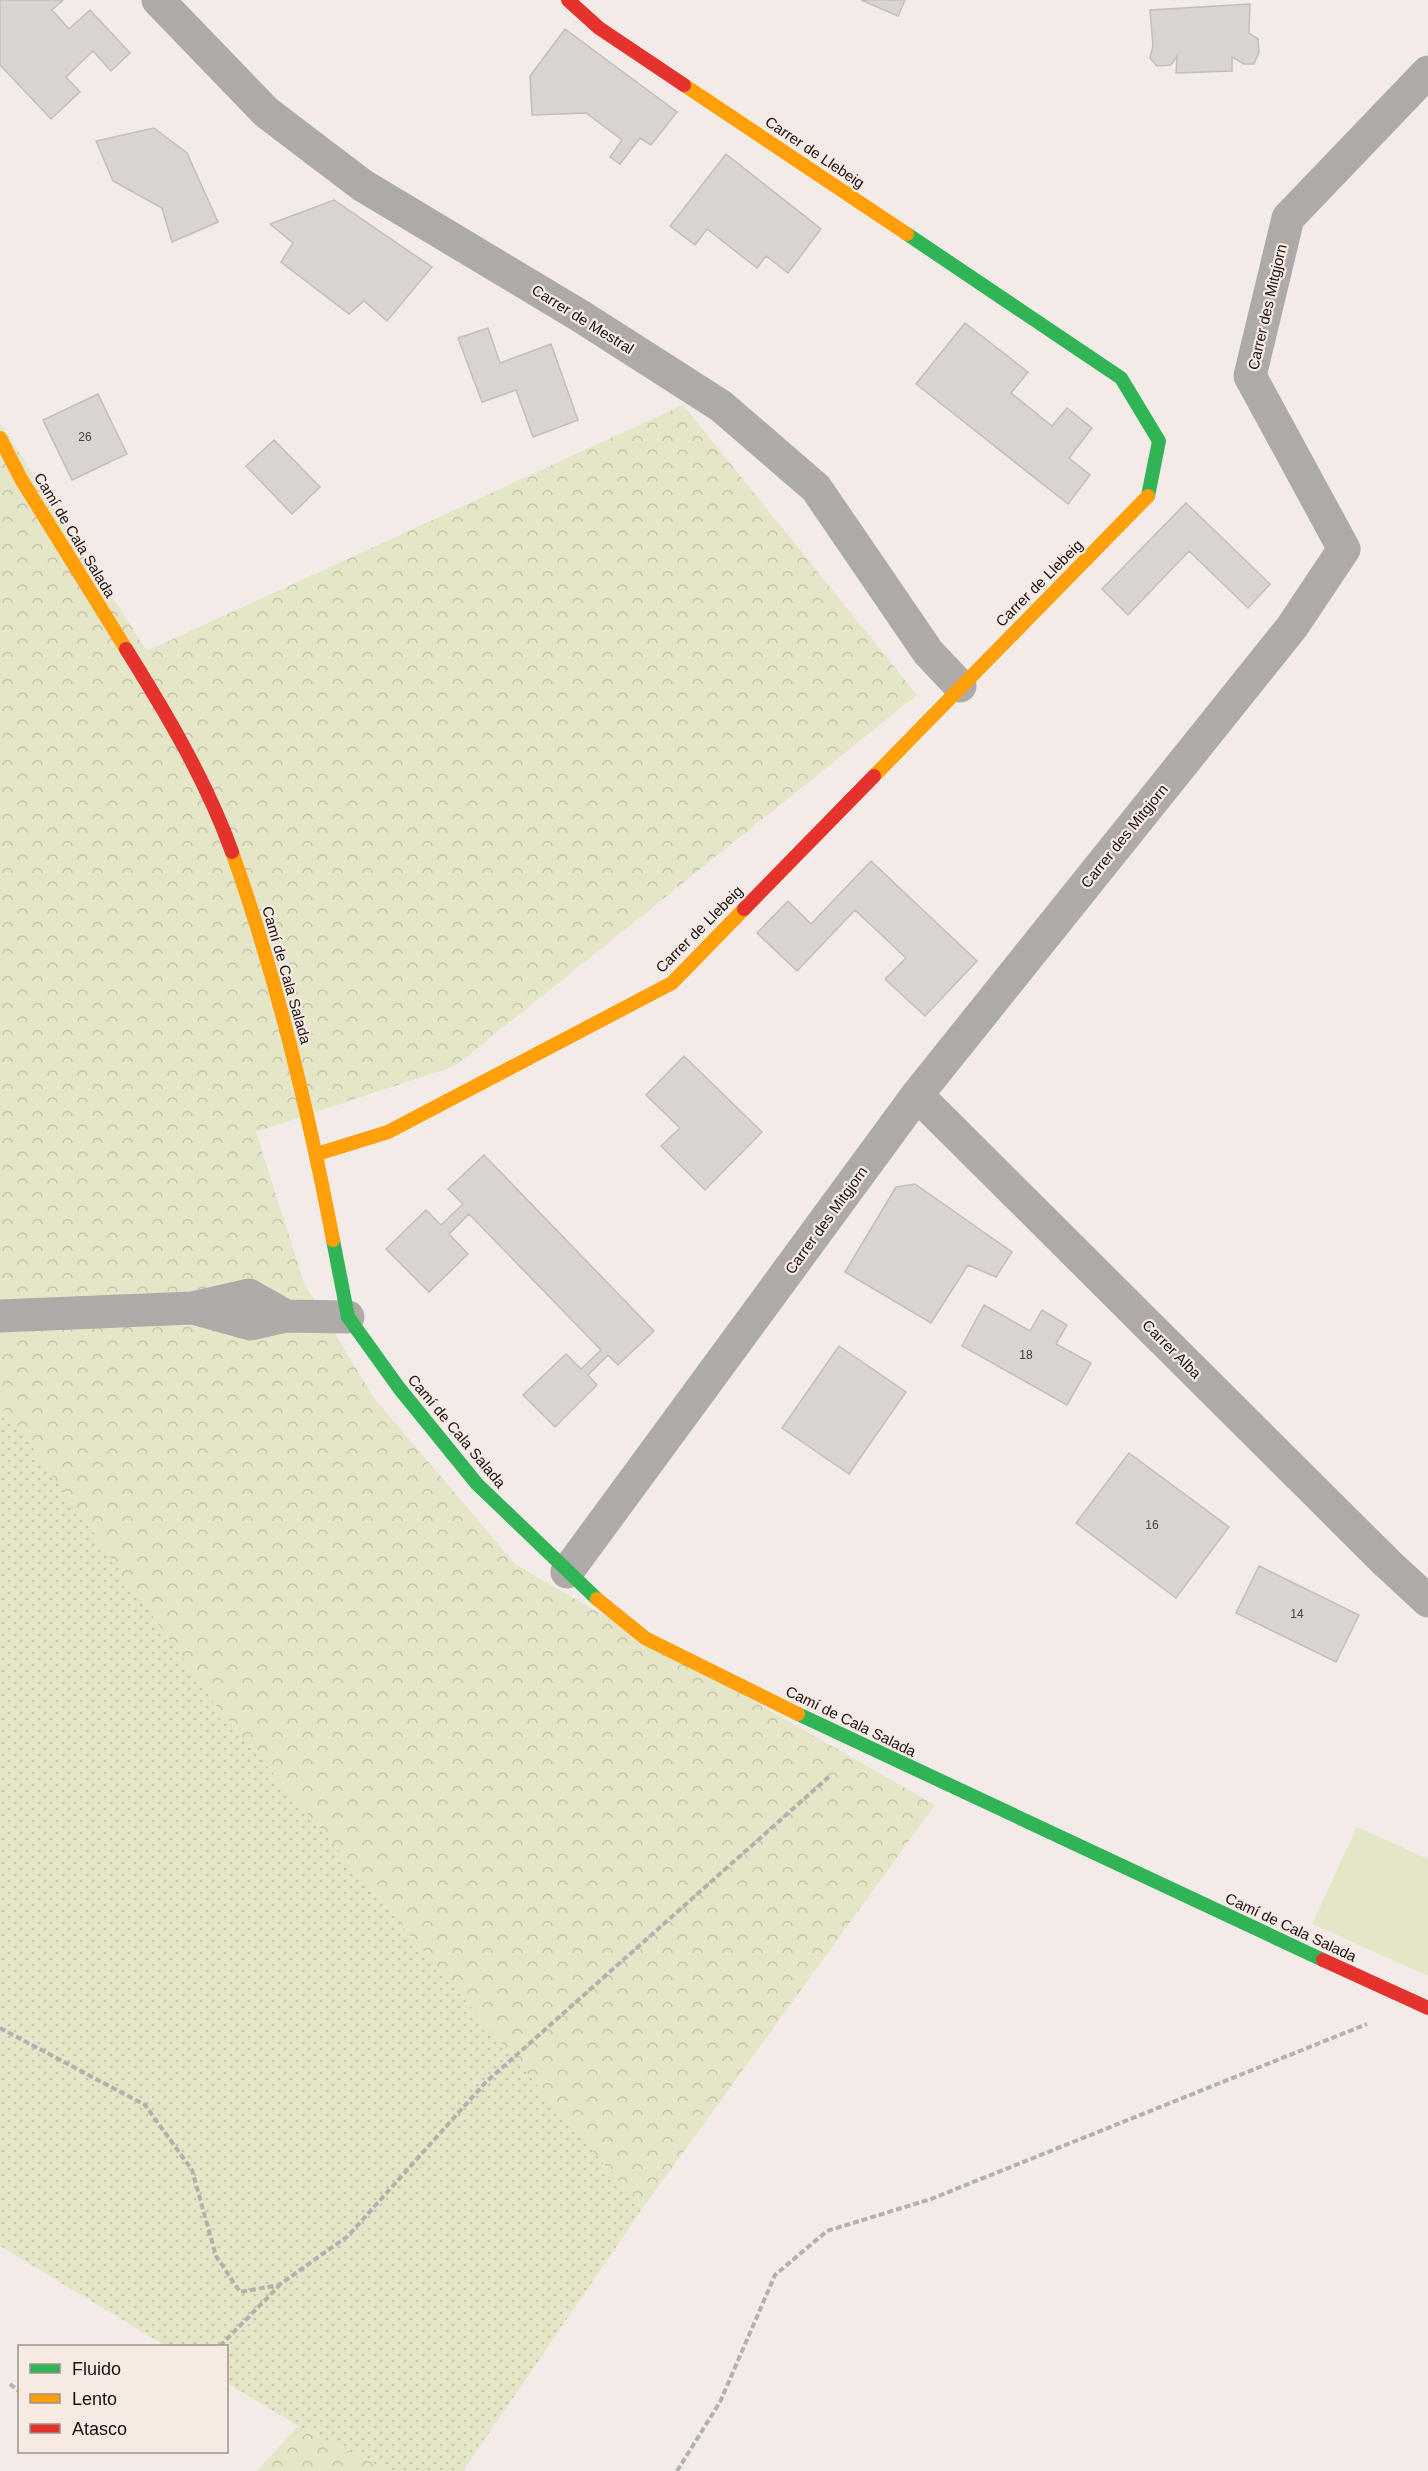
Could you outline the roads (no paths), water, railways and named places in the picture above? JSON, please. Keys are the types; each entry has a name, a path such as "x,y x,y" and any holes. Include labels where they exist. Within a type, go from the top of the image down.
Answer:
{"street":[{"name":"Carrer de Mestral","path":"158,0 266,112 362,185 582,316 722,405 816,488 928,652 960,686"},
{"name":"Carrer de Llebeig","path":"317,1154 388,1132 672,983 1149,495 1159,441 1121,378 599,28 568,0"},
{"name":"Carrer des Mitgjorn","path":"567,1572 917,1095 1292,627 1344,549 1250,376 1288,218 1428,72"},
{"name":"Camí de Cala Salada","path":"0,438 21,479 158,700 218,813 249,899 275,987 317,1154 348,1317 399,1388 477,1484 604,1606 645,1638 863,1746 1423,2006"},
{"name":"Carrer Alba","path":"917,1095 1378,1555 1428,1602"},
{"path":"0,1316 192,1308 251,1324 286,1316 348,1317"}]}
